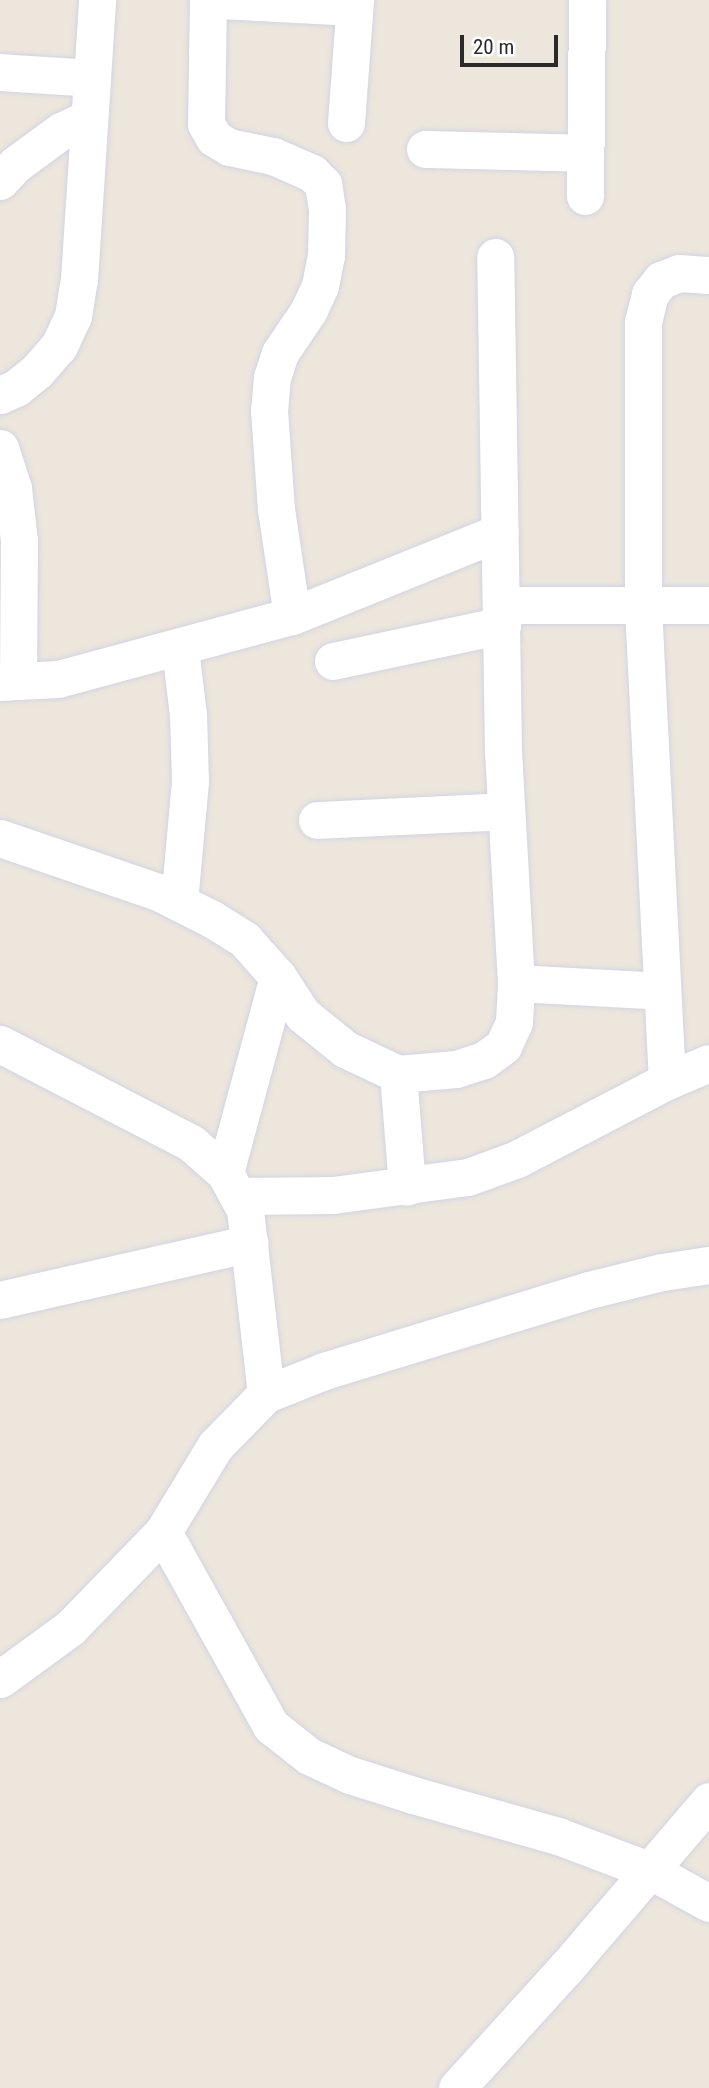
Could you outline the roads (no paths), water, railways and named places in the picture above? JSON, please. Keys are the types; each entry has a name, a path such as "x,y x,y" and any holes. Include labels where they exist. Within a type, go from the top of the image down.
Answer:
{"street":[{"path":"0,395 16,388 37,372 59,346 74,316 79,281 97,0"},
{"path":"208,0 206,124 214,138 229,146 273,156 312,173 323,184 327,208 327,255 320,286 309,310 280,353 272,377 270,399 276,509 292,617"},
{"path":"221,0 355,4 346,123"},
{"path":"584,196 587,0"},
{"path":"0,72 92,78"},
{"path":"0,181 16,164 61,131 89,118"},
{"path":"425,149 585,153"},
{"path":"0,838 88,867 179,902 245,940 278,977 303,1015 345,1049 398,1074 456,1069 484,1060 503,1046 514,1022 516,983 506,811 495,257"},
{"path":"667,1081 643,606 643,322 650,294 661,279 679,274 709,275"},
{"path":"0,448 13,488 19,541 9,682 58,679 292,617 500,532"},
{"path":"333,661 501,615 643,606 709,605"},
{"path":"179,902 190,781 188,715 180,648"},
{"path":"317,820 506,811"},
{"path":"232,1185 278,977"},
{"path":"516,983 662,990"},
{"path":"0,1044 191,1143 232,1185 245,1210 266,1394"},
{"path":"232,1185 333,1195 468,1177 517,1160 667,1081 709,1063"},
{"path":"398,1074 407,1187"},
{"path":"0,1300 250,1242"},
{"path":"0,1679 70,1628 163,1532 215,1446 266,1394 324,1371 589,1290 662,1272 709,1265"},
{"path":"163,1532 271,1726 309,1756 350,1775 558,1836 651,1871 709,1903"},
{"path":"457,2088 651,1871 709,1801"}]}
